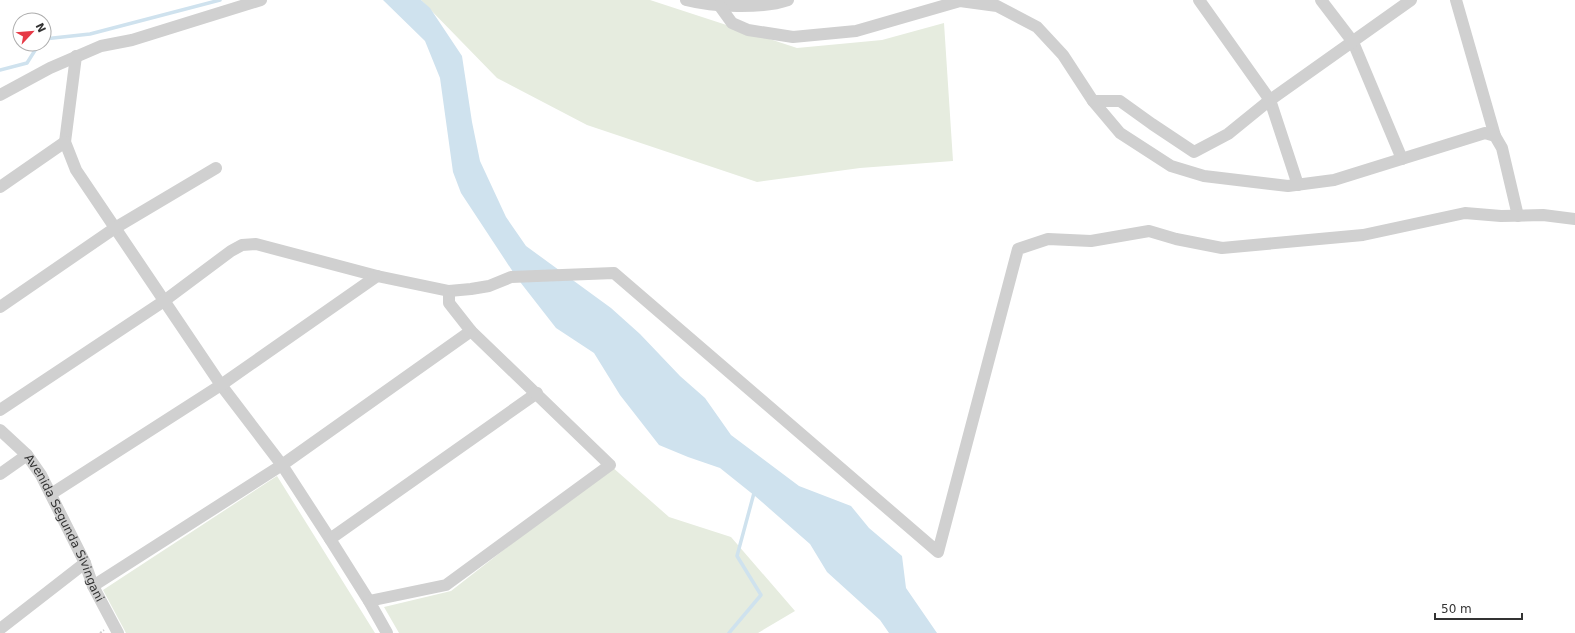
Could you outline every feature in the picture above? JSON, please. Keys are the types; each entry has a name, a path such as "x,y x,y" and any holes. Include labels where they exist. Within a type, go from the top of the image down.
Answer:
{"street":[{"path":"0,95 76,56 101,46 132,40 261,0"},
{"path":"686,0 719,4 748,2 774,5 788,0"},
{"path":"1200,0 1270,100 1298,185"},
{"path":"1321,0 1353,42 1402,160"},
{"path":"1093,101 1120,101 1194,152 1228,134 1270,100 1411,0"},
{"path":"1456,0 1495,136 1502,148 1518,216"},
{"path":"719,4 732,23 748,30 793,37 856,31 961,1 997,6 1037,27 1063,55 1093,101 1120,134 1171,166 1204,176 1288,186 1298,185 1334,180 1485,133 1495,136"},
{"path":"76,56 65,142 76,170 220,386 282,465 369,601 387,633"},
{"path":"0,187 65,142"},
{"path":"0,307 115,228 216,168"},
{"path":"0,410 164,301 231,251 242,245 256,244 377,276 449,291 471,290 489,286 511,277 614,273 938,552 1018,249 1048,239 1091,241 1149,231 1176,239 1222,248 1363,235 1465,213 1543,216 1575,219"},
{"path":"51,494 220,386 377,276"},
{"path":"369,601 446,585 610,466 537,393 471,331 449,303 449,291"},
{"path":"93,586 282,465 471,331"},
{"path":"330,539 537,393"},
{"name":"Avenida Segunda Sivingani","path":"0,430 27,455 41,474 85,563 93,586 118,633"},
{"path":"0,474 27,455"},
{"path":"0,629 85,563"}],"shaded area":[{"path":"421,0 650,0 797,48 882,40 944,23 953,161 860,168 757,182 587,125 497,78"},
{"path":"611,466 669,517 731,537 795,611 758,633 399,633 384,607 451,591"},
{"path":"277,476 375,633 126,633 103,590"}],"water":[{"path":"383,0 421,0 430,8 462,56 472,122 480,161 506,217 526,246 611,308 640,334 680,376 705,398 731,435 799,486 851,506 869,528 902,556 906,588 937,633 889,633 880,620 827,572 810,544 755,496 720,468 659,445 620,395 594,353 556,328 517,278 461,193 453,172 440,78 425,41"}],"waterway":[{"path":"52,38 90,34 220,0"},
{"path":"0,70 27,63 34,52"},
{"path":"729,633 761,595 737,556 754,493"}]}
